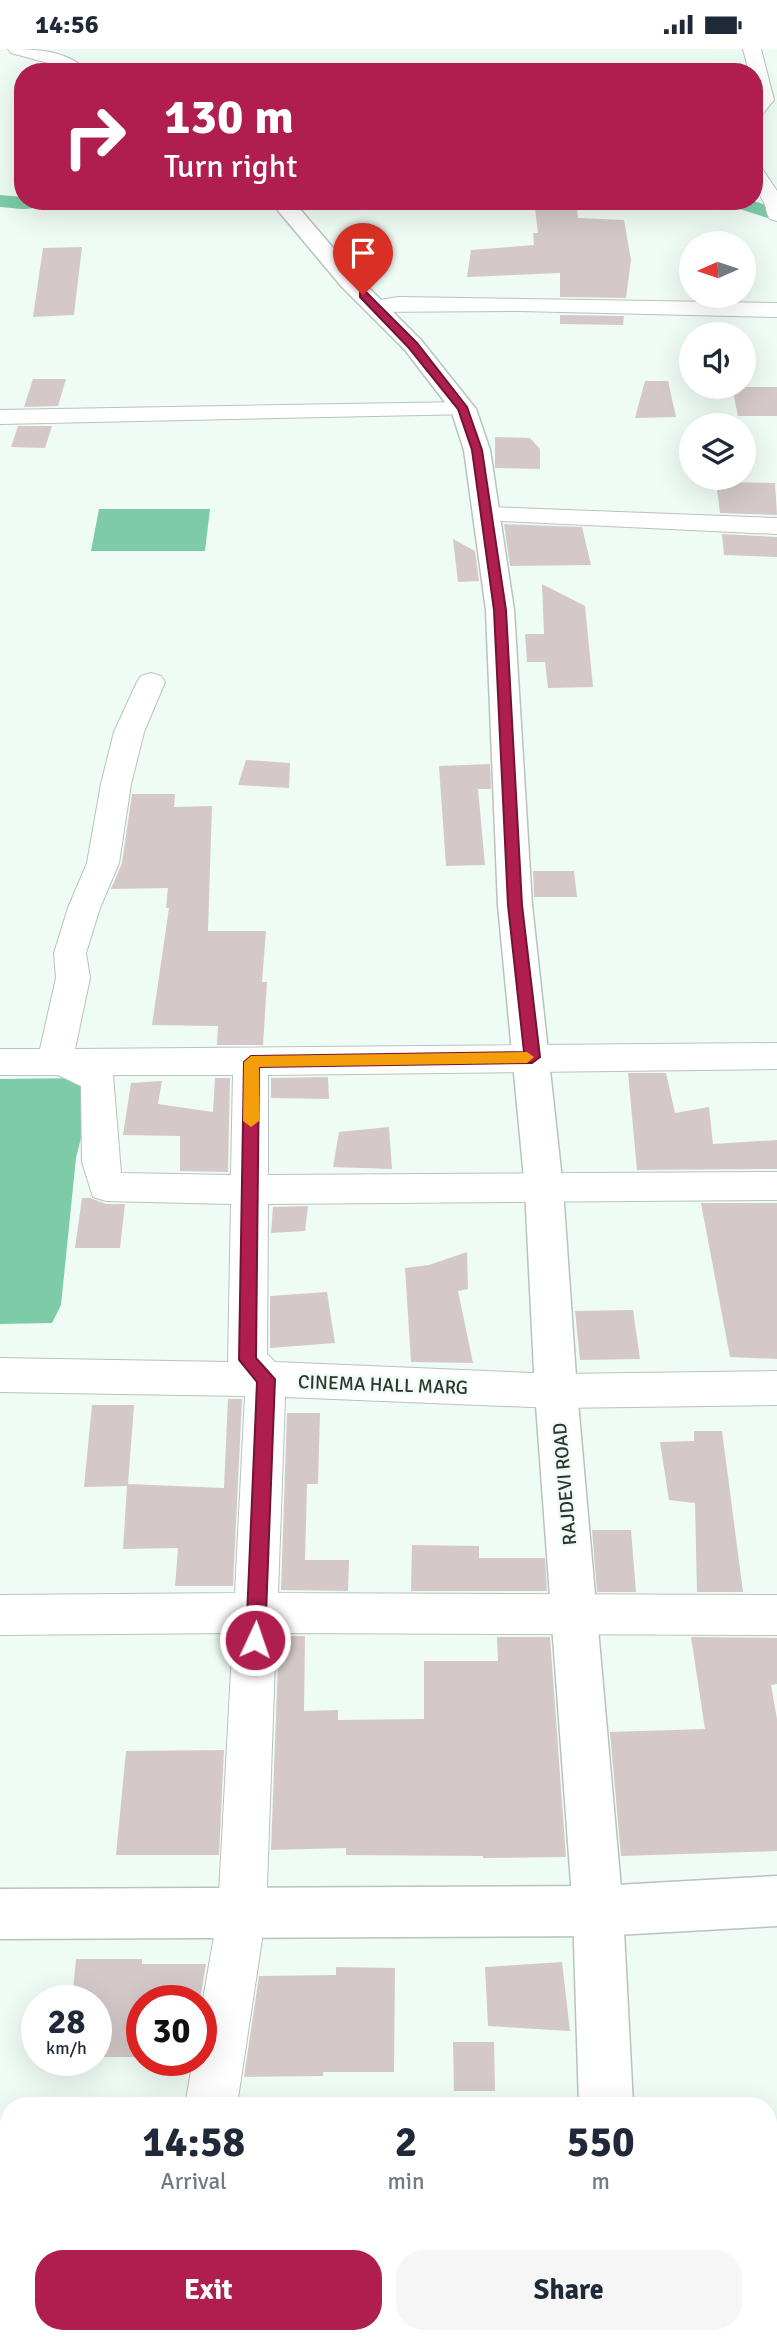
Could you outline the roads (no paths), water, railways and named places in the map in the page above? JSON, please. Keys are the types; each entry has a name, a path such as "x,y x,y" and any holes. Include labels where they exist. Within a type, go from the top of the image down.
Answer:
{"main road":[{"name":"RAJDEVI ROAD","path":"289,210 413,345 463,409 477,450 488,515 500,610 515,905 544,1189 556,1391 598,1911 606,2097"},
{"path":"0,1914 598,1911 777,1901"}],"street":[{"path":"17,49 63,63"},
{"path":"763,184 774,200"},
{"path":"376,307 398,304 520,304 777,310"},
{"path":"0,417 463,409"},
{"path":"488,515 777,526"},
{"path":"57,1060 73,978 70,953 84,908 103,863 116,784 129,732 151,682"},
{"path":"0,1062 777,1056"},
{"path":"57,1060 97,1080 100,1161 106,1187 250,1191 777,1186"},
{"path":"212,2097 242,1913 266,1379 247,1360 251,1062"},
{"name":"CINEMA HALL MARG","path":"0,1375 266,1379 556,1391 777,1388"},
{"path":"0,1615 257,1612 777,1615"}],"waterway":[{"path":"0,201 14,202"},
{"path":"762,210 777,215"}]}
